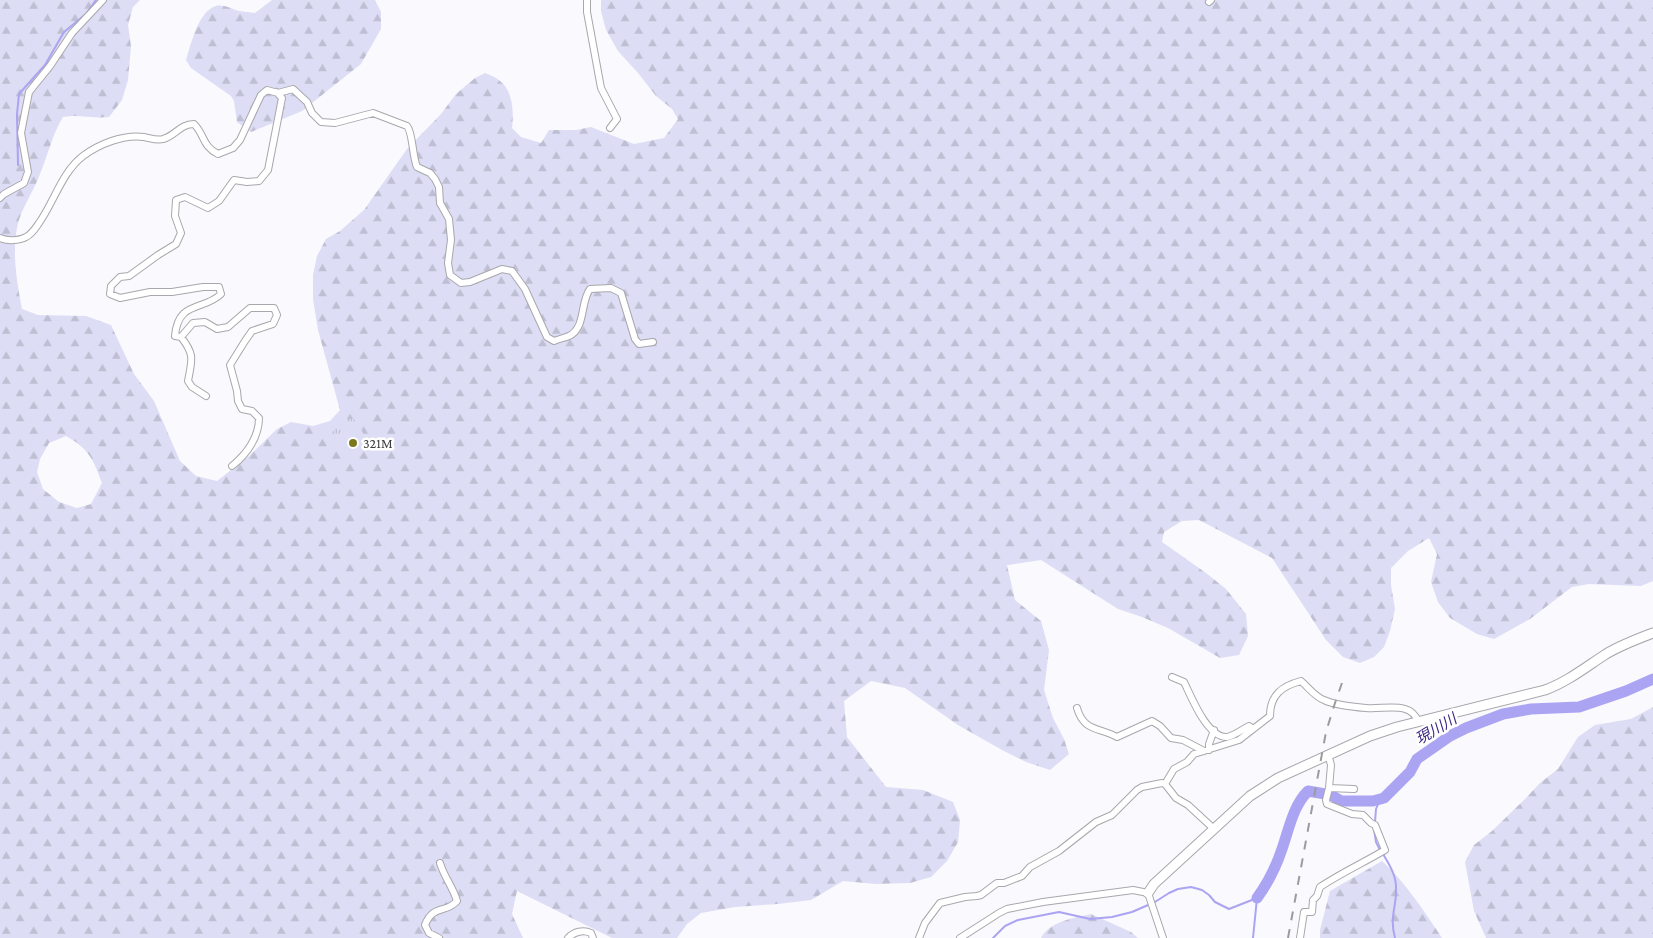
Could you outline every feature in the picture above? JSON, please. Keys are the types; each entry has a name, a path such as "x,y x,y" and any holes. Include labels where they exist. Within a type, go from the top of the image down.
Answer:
{"street":[{"path":"0,198 24,183 28,172 21,133 30,92 72,33 104,0"},
{"path":"588,0 587,12 601,88 617,119 610,128"},
{"path":"0,238 19,240 26,238 32,233 70,170 86,154 110,141 144,137 164,139 181,127 194,124 209,150 218,154 233,148 240,140 260,95 267,90 278,93 293,89 307,102 312,114 321,122 335,123 373,113 407,126 410,130 413,159 417,167 430,173 439,187 440,203 448,219 451,240 448,263 450,275 461,283 470,282 502,269 512,271 525,289 547,337 554,341 571,335 578,327 586,294 590,289 611,288 621,294 635,338 639,344 653,342"},
{"path":"206,396 192,387 188,381 192,363 191,350 181,337 175,336 176,326 190,308 215,299 220,294 218,288 203,287 172,292 150,292 120,298 110,294 111,286 120,277 130,276 176,244 181,233 175,216 176,200 186,197 208,208 219,201 234,180 260,181 268,170 282,98 275,91"},
{"path":"181,337 193,323 205,322 217,329 228,327 250,308 274,308 277,315 273,324 252,331 230,365 238,402 242,409 252,411 259,418 259,426 255,438 243,457 232,466"},
{"path":"1163,938 1149,895 1154,884 1262,787 1328,754 1370,736 1558,685 1608,653 1629,642 1653,634"},
{"path":"1172,677 1184,682 1198,713 1220,736 1228,737 1249,726 1253,730"},
{"path":"1165,784 1174,769 1187,762 1194,754 1230,743 1253,730 1270,716 1276,694 1280,690 1301,680 1325,701 1366,708 1399,707 1416,717 1418,722"},
{"path":"1077,708 1084,723 1117,737 1152,721 1172,738 1184,740 1206,750"},
{"path":"1206,750 1214,730"},
{"path":"1300,938 1304,912 1312,912 1313,900 1317,896 1320,887 1338,874 1363,863 1385,850 1373,824 1363,815 1327,804 1331,764 1328,754"},
{"path":"919,938 925,923 940,903 981,895 997,883 1004,883 1022,876 1030,867 1059,851 1096,822 1112,815 1142,787 1165,784 1176,798 1188,805 1214,829"},
{"path":"1329,788 1354,789"},
{"path":"439,938 429,933 425,925 429,915 454,905 458,901 443,874 440,863"},
{"path":"960,938 1007,909 1133,890 1149,895"},
{"path":"568,938 579,931 586,930 591,933 593,938"}],"green space":[{"path":"0,0 140,0 133,7 128,25 131,46 128,80 122,100 109,117 63,117 56,131 19,221 15,248 18,289 22,309 38,315 86,316 111,325 134,374 154,401 180,461 196,476 217,481 249,456 277,429 291,422 313,426 330,421 340,410 318,330 313,299 313,275 317,256 326,239 340,231 364,210 407,149 441,114 456,94 475,78 485,73 496,78 508,90 512,103 512,128 521,137 541,143 549,130 576,130 591,127 634,144 664,138 678,119 672,109 656,96 618,51 606,30 601,11 601,0 1653,0 1653,581 1641,586 1589,584 1572,587 1530,619 1494,639 1477,634 1450,618 1438,602 1431,582 1437,554 1429,538 1408,551 1391,568 1391,585 1395,609 1390,631 1384,647 1374,657 1360,663 1343,657 1326,640 1272,558 1199,520 1182,521 1164,532 1162,542 1226,589 1246,614 1248,636 1239,655 1220,658 1168,628 1118,609 1041,560 1007,565 1015,600 1041,621 1049,650 1044,690 1053,718 1064,739 1069,754 1050,770 1026,762 1002,750 958,725 905,688 871,681 844,701 847,737 886,787 923,790 953,802 960,820 958,842 947,861 931,877 910,883 876,884 843,881 811,900 735,907 701,913 687,924 677,938 612,938 517,891 512,914 523,938 0,938","holes":["66,436 89,455 102,483 91,504 77,508 59,502 43,489 37,472 40,459 49,443"]},
{"path":"272,0 375,0 381,12 381,29 361,64 302,111 251,132 237,122 234,101 231,96 191,68 186,60 196,29 204,14 210,9 222,6 255,13"},
{"path":"339,419 354,419 365,435 359,447 345,448 332,433"},
{"path":"1653,707 1653,938 1486,938 1474,911 1465,862 1474,845 1492,831 1540,783 1558,769 1578,737 1595,725 1631,719"},
{"path":"1382,861 1407,888 1442,938 1320,938 1320,930 1330,891"},
{"path":"1091,914 1131,932 1138,938 1041,938 1045,932 1056,924"}],"waterway":[{"path":"18,165 17,114 19,94 45,65 64,32 86,14 96,0"},
{"name":"現川川","path":"1257,898 1277,862 1295,811 1308,791 1331,795 1341,801 1373,801 1384,798 1410,772 1417,759 1450,736 1466,728 1503,714 1531,709 1579,707 1626,691 1653,679"},
{"path":"1375,822 1376,809 1380,799"},
{"path":"1374,829 1376,842 1380,850"},
{"path":"1383,854 1392,870 1396,883 1393,917 1395,938"},
{"path":"993,938 1005,926 1018,920 1059,912 1090,919 1112,917 1132,912 1178,889 1191,887 1202,890 1215,902 1229,909 1257,898 1253,938"}],"railway":[{"path":"1288,938 1326,732 1344,677"}],"place":[{"name":"321M","path":"353,443"}]}
